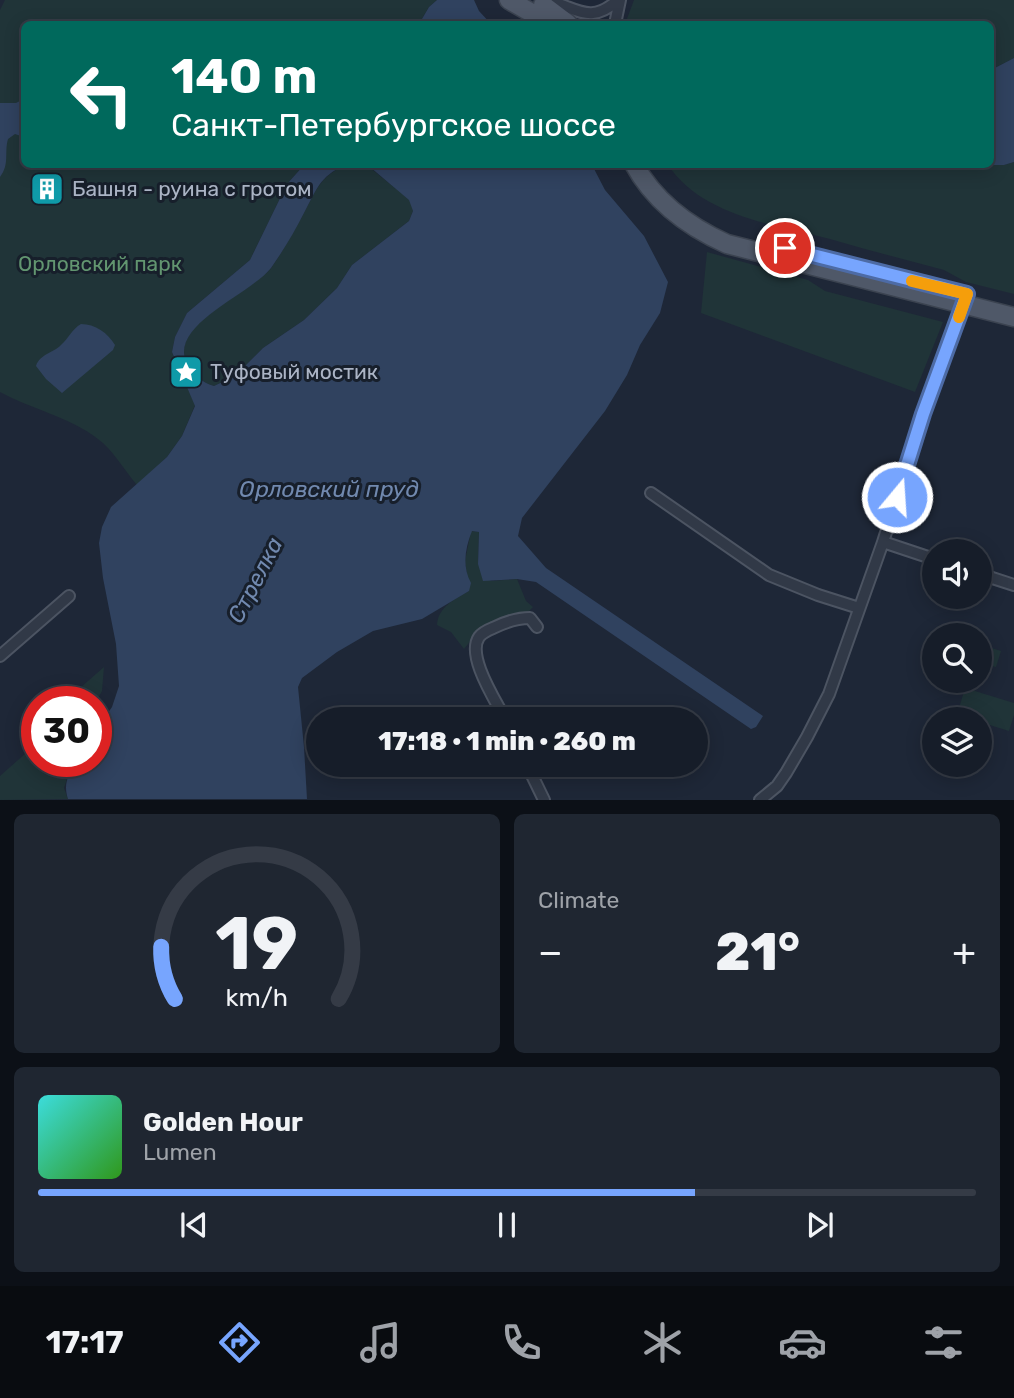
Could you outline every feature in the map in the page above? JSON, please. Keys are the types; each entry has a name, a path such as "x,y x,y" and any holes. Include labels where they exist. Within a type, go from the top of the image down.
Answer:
{"main road":[{"path":"509,0 546,21"},
{"path":"535,0 564,21"},
{"path":"637,168 647,184 675,212 695,228 727,243 965,300 1014,306"},
{"path":"649,168 659,183 688,211 721,229 965,300 1014,317"}],"street":[{"path":"545,0 596,15 619,0"},
{"path":"616,21 619,0"},
{"path":"760,800 777,786 819,716 829,694 883,541 923,414 965,300"},
{"path":"651,493 769,575 859,608"},
{"path":"883,541 922,555"},
{"path":"992,578 1014,586"},
{"path":"0,656 69,596"},
{"path":"499,707 477,663 476,645 479,636 519,618 530,618 537,627"},
{"path":"533,777 544,800"}],"green space":[{"name":"Орловский парк","path":"5,0 437,0 421,21 21,21 21,168 301,168 287,184 250,260 187,313 175,337 172,352 195,405 182,436 167,457 137,485 109,449 87,431 0,392 0,10"},
{"path":"634,0 1014,0 1014,58 994,68 994,21 626,21"},
{"path":"1014,162 1014,294 966,282 944,270 741,216 700,196 682,182 670,168 994,168 994,165"},
{"name":"Орловский парк","path":"340,168 370,168 410,200 413,211 409,221 352,265 337,288 304,320 263,348 235,376 214,386 203,381 185,357 187,339 206,317 271,268 320,185"},
{"path":"707,252 808,280 825,291 943,322 915,392 701,313"},
{"path":"471,531 479,532 478,564 491,581 517,579 526,601 533,607 528,612 506,618 476,634 464,649 451,632 437,625 444,608 469,591 465,561"},
{"path":"992,648 1001,651 996,667 992,666"},
{"path":"104,667 102,686 82,686"},
{"path":"964,693 981,693 1014,703 1014,715 1009,731 992,726 992,707 959,707"},
{"path":"21,757 21,777 68,777 64,788 68,799 0,800 0,776"}],"water":[{"path":"437,0 474,0 488,21 421,21"},
{"path":"1014,58 1014,162 1004,165 994,165 994,68"},
{"path":"21,100 21,136 15,134 8,139 5,168 0,177 0,103"},
{"name":"Орловский пруд","path":"301,168 340,168 329,174 316,190 271,268 206,318 187,340 184,354 195,373 206,383 214,386 235,376 263,348 304,320 337,288 352,265 409,221 413,211 409,200 371,168 594,168 605,190 644,236 668,282 660,313 640,345 627,375 605,411 522,518 518,536 546,568 763,716 756,727 751,729 536,582 517,579 483,581 478,564 479,532 472,531 466,557 466,571 471,583 469,591 422,619 373,631 337,652 302,678 298,687 307,799 68,799 66,789 68,777 112,777 112,707 119,686 116,644 99,543 102,527 111,507 167,457 182,436 195,406 172,352 175,337 187,313 250,260 287,184"},
{"path":"81,324 101,330 115,345 113,350 62,393 36,366 40,359 61,345"}],"slow traffic":[{"path":"912,281 967,294 959,317"}],"place":[{"name":"Башня - руина с гротом","path":"47,189"},
{"name":"Туфовый мостик","path":"186,372"}],"route":[{"path":"785,248 967,294 923,414 897,497"}],"water label":[{"name":"Стрелка","path":"255,580"}]}
